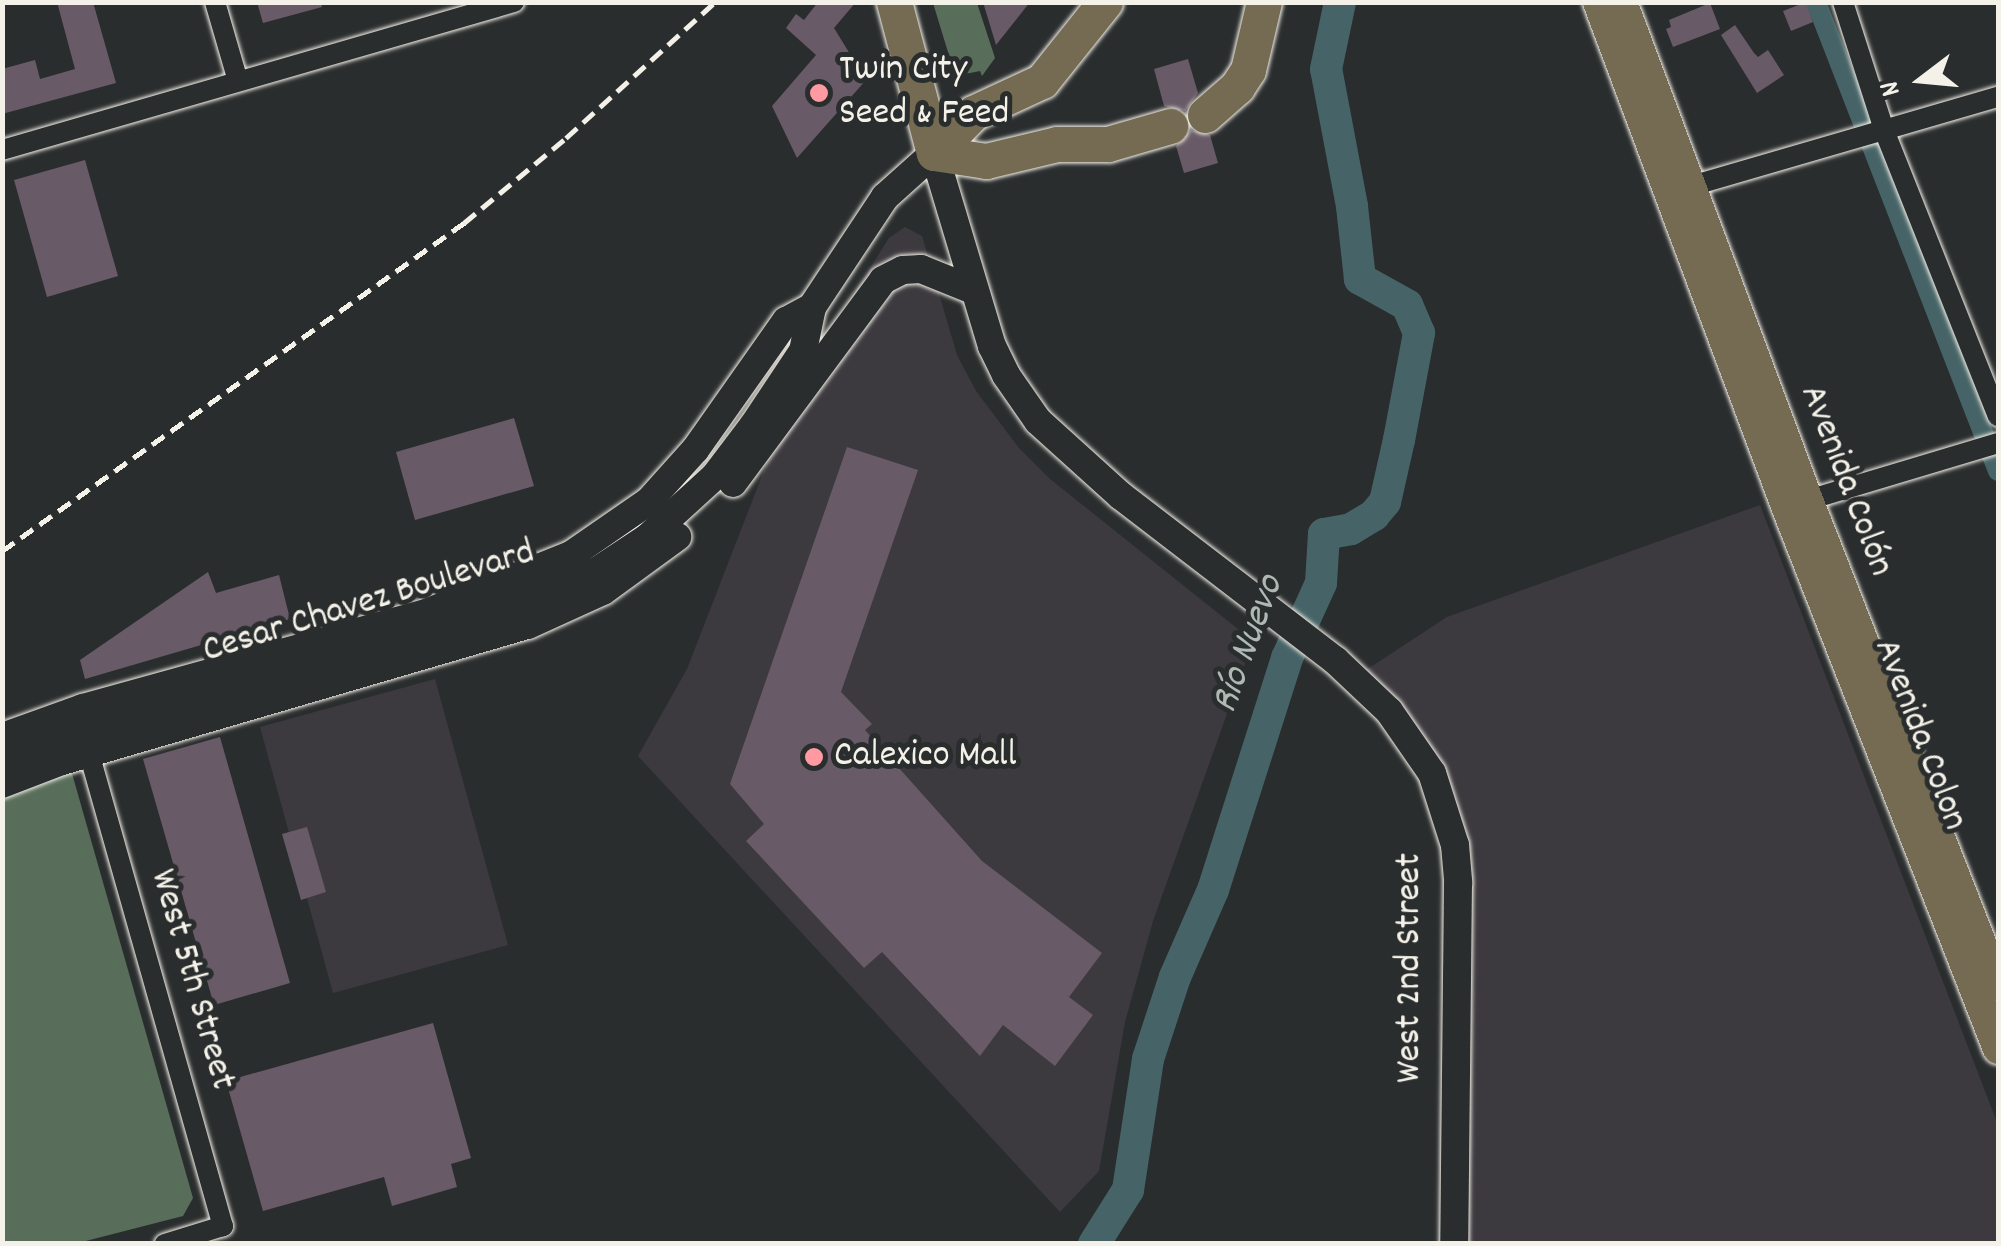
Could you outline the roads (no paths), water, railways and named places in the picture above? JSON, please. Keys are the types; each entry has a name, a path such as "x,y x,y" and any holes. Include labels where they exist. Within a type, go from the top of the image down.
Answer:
{"highway":[{"name":"West 2nd Street","path":"894,2 934,153"},
{"name":"Cesar Chavez Boulevard","path":"934,153 973,113 1042,81 1105,2"},
{"path":"1205,115 1236,87 1248,70 1264,2"},
{"path":"934,153 986,161 1057,144 1108,144 1170,126"}],"main road":[{"name":"Avenida Colón","path":"1598,2 1797,503 1998,986"},
{"name":"Avenida Colón","path":"1622,2 1691,186 1797,503"},
{"name":"West 2nd Street","path":"934,153 972,290 1006,376 1056,440 1334,660 1410,736 1432,773 1455,845 1454,1244"},
{"name":"Cesar Chavez Boulevard","path":"2,761 72,736 479,621 597,570 647,538 715,476 804,350 812,307 885,196 934,153"},
{"path":"2,784 89,752 528,625 590,598 672,542 730,486 883,280 892,273 921,270 938,273 972,290"},
{"name":"Cesar Chavez Boulevard","path":"2,737 83,708 426,613 570,555 649,501 695,450 786,322 812,307"},
{"name":"Avenida Colon","path":"1797,503 1998,1049"}],"street":[{"path":"215,2 238,80"},
{"path":"2,150 514,2"},
{"path":"1844,2 1884,130 1998,416"},
{"path":"1691,186 1998,97"},
{"path":"1797,503 1998,443"},
{"name":"West 5th Street","path":"89,752 223,1226 165,1244"}],"waterway":[{"name":"Río Nuevo","path":"1094,1244 1128,1190 1148,1059 1175,977 1213,890 1287,658 1321,583 1324,534 1351,529 1374,515 1385,502 1399,440 1419,333 1407,305 1360,279 1352,206 1326,69 1340,2"},
{"path":"1816,2 1998,471"}],"railway":[{"path":"2,551 464,223 566,138 715,2"}],"place":[{"name":"Twin City Seed & Feed","path":"819,93"},
{"name":"Calexico Mall","path":"814,757"}]}
